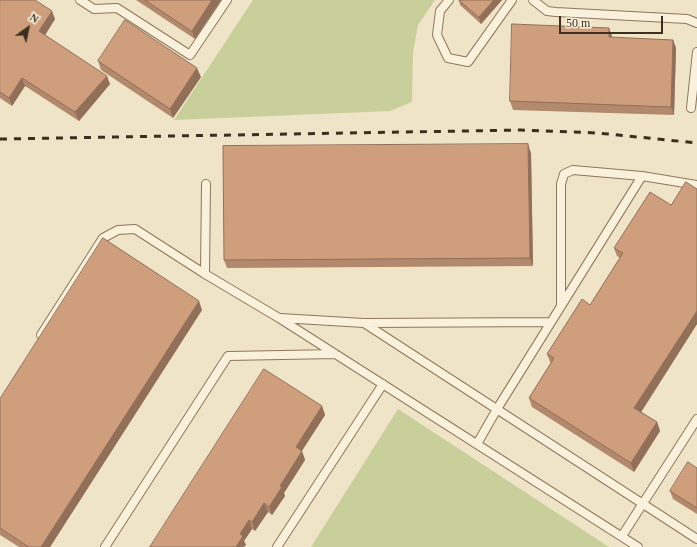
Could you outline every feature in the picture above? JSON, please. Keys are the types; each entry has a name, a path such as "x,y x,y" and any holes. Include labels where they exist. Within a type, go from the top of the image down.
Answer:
{"lane":[{"path":"80,0 94,9 117,8 190,55 227,0"},
{"path":"449,0 440,11 437,35 448,58 468,62 512,0"},
{"path":"533,0 547,11 687,19 697,23"},
{"path":"691,108 697,52"},
{"path":"561,306 562,184 564,174 573,170 642,176 697,184"},
{"path":"477,444 497,409 642,176"},
{"path":"205,274 206,184"},
{"path":"34,346 102,238 118,230 135,229 205,274 279,318 638,547"},
{"path":"279,318 364,323 551,322"},
{"path":"364,323 697,539"},
{"path":"105,547 228,356 335,354"},
{"path":"277,547 383,384"},
{"path":"622,536 697,419"}],"green space":[{"path":"253,0 435,0 418,25 413,52 412,102 390,111 174,120"},
{"path":"398,409 609,547 311,547"}],"building":[{"path":"0,0 35,0 52,11 39,31 107,76 75,112 22,78 9,98 0,92"},
{"path":"145,0 212,0 192,31"},
{"path":"459,0 494,0 479,17"},
{"path":"125,20 197,68 170,109 98,61"},
{"path":"512,24 609,28 609,37 673,40 671,107 510,101"},
{"path":"528,144 530,258 224,260 223,146"},
{"path":"686,182 697,189 697,311 634,408 657,422 631,463 529,398 554,358 547,354 582,299 590,305 623,253 614,248 650,192 671,205"},
{"path":"103,238 199,301 41,547 29,547 0,528 0,399"},
{"path":"264,369 322,406 296,447 302,451 280,486 282,487 269,507 264,503 252,522 249,520 240,534 243,536 236,547 150,547"},
{"path":"688,462 697,468 697,508 670,491"}],"railway":[{"path":"0,139 521,130 598,133 697,143"}]}
